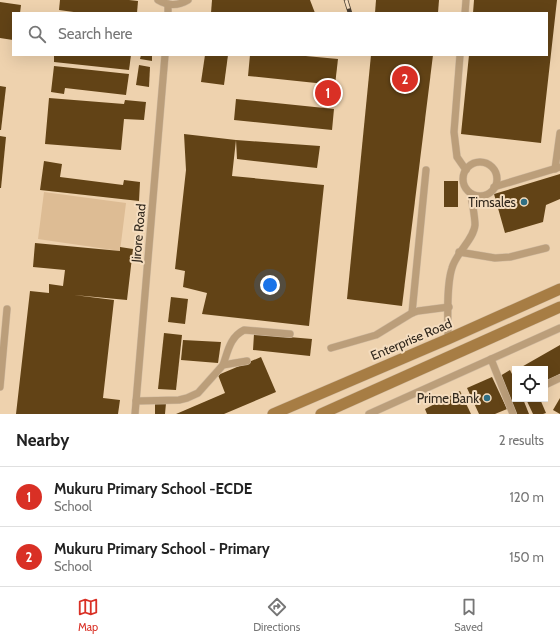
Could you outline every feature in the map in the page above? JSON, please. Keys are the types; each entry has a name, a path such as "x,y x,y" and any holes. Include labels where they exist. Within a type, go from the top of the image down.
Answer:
{"main road":[{"name":"Enterprise Road","path":"272,414 448,339 560,289"},
{"path":"321,414 560,307"}],"lane":[{"path":"158,0 168,4 181,4 188,0"},
{"path":"465,12 466,0"},
{"path":"168,4 168,12"},
{"name":"Jirore Road","path":"135,414 165,56"},
{"path":"460,56 454,132 456,157 466,170"},
{"path":"494,187 558,168 560,133"},
{"path":"472,164 486,164 493,169 495,174 496,178 494,187 490,192 484,195 478,196 471,194 463,183 466,170 472,164"},
{"path":"412,313 426,170"},
{"path":"448,339 452,268 459,252 473,233 475,225 471,194"},
{"path":"459,252 495,258 510,257 546,248"},
{"path":"331,348 376,335 412,313 449,307"},
{"path":"0,388 7,309"},
{"path":"369,414 560,328"},
{"path":"136,401 179,400 187,398 201,390 223,365 231,342 239,332 244,330 290,334"},
{"path":"491,358 513,414"},
{"path":"223,365 246,361"},
{"path":"548,384 560,378"}],"shaded area":[{"path":"0,0 560,0 560,414 0,414"},
{"path":"44,192 126,203 120,251 38,239"}],"building":[{"path":"60,0 138,1 137,12 74,12 59,10"},
{"path":"212,0 310,0 315,12 211,12"},
{"path":"376,0 439,0 438,12 375,12"},
{"path":"474,0 557,0 541,143 461,134 469,56 548,56 548,12 473,12"},
{"path":"0,2 21,5 20,12 12,12 12,40 0,38"},
{"path":"54,56 131,56 129,70 54,62"},
{"path":"141,56 152,56 152,61 140,59"},
{"path":"205,56 228,56 224,85 201,82"},
{"path":"250,56 306,56 338,59 335,85 248,76"},
{"path":"371,56 433,56 402,306 347,299"},
{"path":"139,65 150,67 149,87 136,85"},
{"path":"54,66 129,74 126,95 65,88 64,94 51,92"},
{"path":"0,86 6,87 1,130 0,130"},
{"path":"49,98 124,104 125,100 146,102 144,120 124,119 121,150 45,144"},
{"path":"236,99 334,109 332,130 234,120"},
{"path":"184,134 236,140 232,176 324,185 309,326 202,314 207,293 183,287 185,271 175,269 186,170"},
{"path":"0,136 6,137 1,188 0,188"},
{"path":"236,140 320,146 317,168 237,159"},
{"path":"44,161 62,164 60,177 123,185 124,180 140,182 139,201 40,190"},
{"name":"Timsales","path":"560,174 560,199 546,205 543,222 505,233 494,194"},
{"path":"444,181 458,181 458,207 444,207"},
{"path":"35,243 120,251 120,247 133,249 127,300 74,295 114,300 103,398 120,400 118,414 16,414 30,291 49,293 49,284 63,286 65,270 33,267"},
{"path":"171,297 188,299 185,324 168,322"},
{"path":"164,333 182,335 176,390 158,389"},
{"path":"254,334 312,339 310,356 253,350"},
{"path":"183,340 221,342 218,363 181,360"},
{"path":"560,345 560,377 548,383 548,366 523,366"},
{"path":"261,357 276,392 224,414 176,414 225,393 218,375"},
{"path":"510,370 512,374 512,402 524,402 529,414 515,414 500,376"},
{"name":"Prime Bank","path":"492,377 507,409 495,414 479,414 467,388"},
{"path":"460,391 471,414 427,414 425,409"},
{"path":"560,398 560,414 553,410"},
{"path":"155,402 166,403 165,414 155,414"},
{"path":"527,402 541,402 546,413 533,414"}],"railway":[{"path":"346,0 350,12"}],"place":[{"name":"Mukuru Primary School - Primary","path":"405,79"},
{"name":"Mukuru Primary School -ECDE","path":"328,93"},
{"name":"Timsales","path":"524,202"},
{"name":"Prime Bank","path":"487,398"}]}
